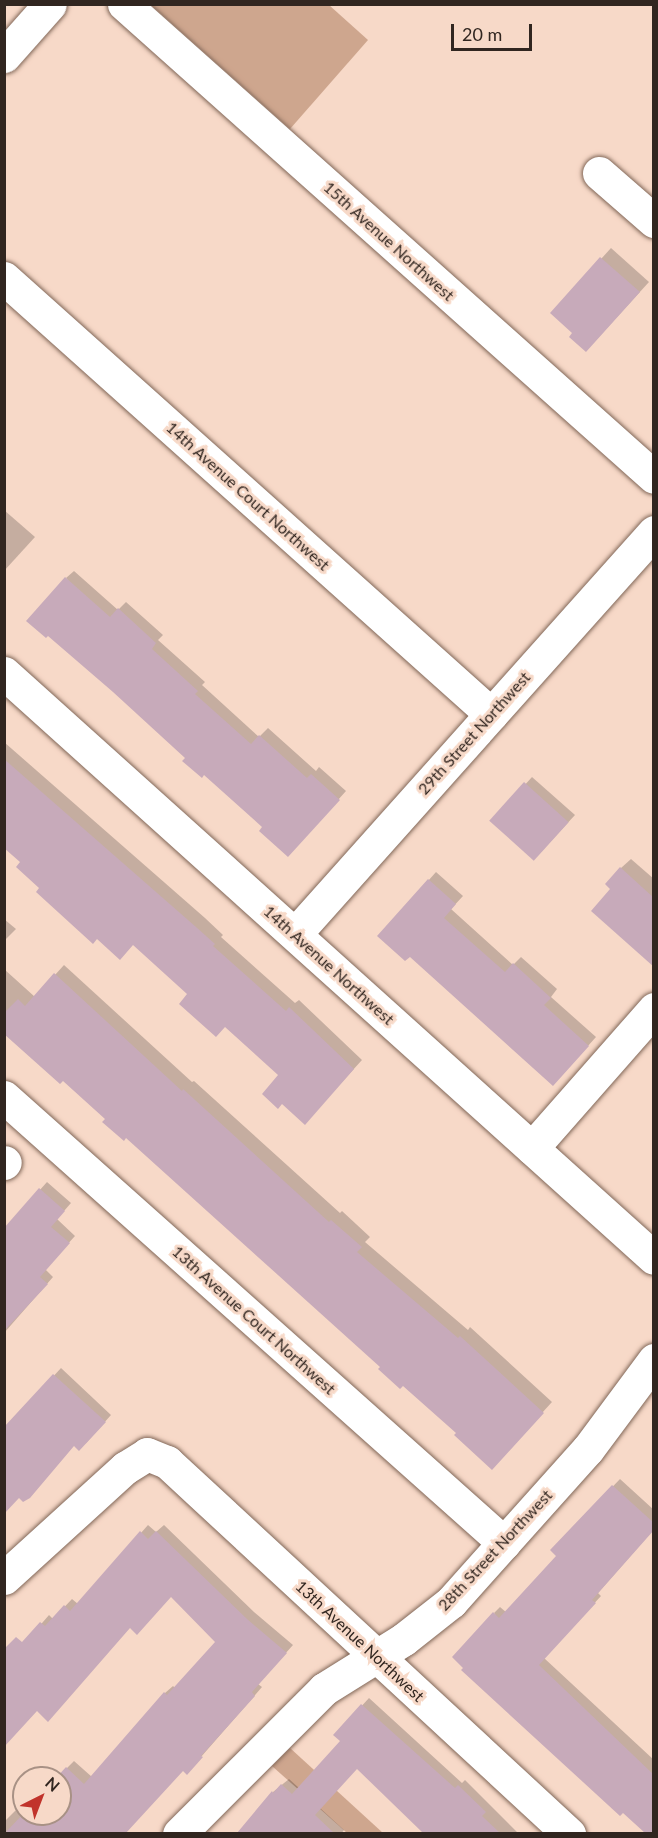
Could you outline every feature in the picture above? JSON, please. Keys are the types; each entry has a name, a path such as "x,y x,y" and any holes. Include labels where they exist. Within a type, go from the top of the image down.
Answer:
{"street":[{"path":"4,56 51,4"},
{"name":"15th Avenue Northwest","path":"124,4 654,477"},
{"path":"599,173 654,221"},
{"name":"14th Avenue Court Northwest","path":"4,278 491,714"},
{"name":"29th Street Northwest","path":"295,934 654,532"},
{"name":"14th Avenue Northwest","path":"4,673 654,1258"},
{"path":"532,1148 654,1009"},
{"name":"13th Avenue Court Northwest","path":"4,1098 504,1543"},
{"name":"28th Street Northwest","path":"179,1833 324,1689 375,1655 404,1639 451,1602 588,1449 654,1360"},
{"name":"13th Avenue Northwest","path":"4,1578 124,1468 147,1454 168,1462 569,1833"}],"shaded area":[{"path":"151,5 329,5 368,40 290,129"},
{"path":"290,1748 383,1833 347,1833 272,1766"}],"building":[{"path":"600,257 640,292 586,352 569,337 572,333 550,313"},
{"path":"65,577 110,617 118,608 156,643 152,649 198,691 195,694 251,744 259,735 307,778 311,774 340,800 288,857 259,831 262,827 204,775 202,778 182,761 185,758 113,692 48,636 46,638 26,621"},
{"path":"4,759 196,927 215,944 213,946 286,1011 289,1007 354,1069 305,1125 282,1104 278,1109 262,1094 278,1075 225,1027 216,1037 179,1004 187,994 133,945 120,960 97,939 93,944 36,892 39,888 16,867 20,862 4,848"},
{"path":"524,782 569,822 534,861 489,821"},
{"path":"620,867 654,898 654,967 591,911 610,889 605,884"},
{"path":"428,879 456,904 444,918 505,972 513,963 551,998 544,1005 589,1046 553,1086 410,957 405,961 377,936"},
{"path":"54,973 329,1222 331,1220 362,1247 357,1252 458,1338 460,1336 544,1413 492,1470 454,1435 456,1433 403,1386 400,1389 378,1369 380,1367 126,1138 124,1141 102,1122 105,1119 63,1081 60,1084 4,1034 4,1013 18,999 25,1006"},
{"path":"39,1188 65,1211 51,1227 70,1243 40,1277 48,1284 4,1331 4,1228"},
{"path":"53,1374 106,1422 79,1451 74,1446 30,1498 23,1502 19,1498 4,1514 4,1427"},
{"path":"612,1485 654,1523 654,1530 592,1600 596,1603 539,1665 654,1775 654,1833 645,1833 623,1813 620,1816 461,1670 463,1668 452,1657 493,1612 499,1618 556,1556 550,1550"},
{"path":"140,1531 148,1539 156,1531 247,1619 287,1653 252,1692 255,1696 187,1775 183,1771 126,1833 5,1833 12,1826 72,1826 72,1773 84,1784 164,1692 167,1695 215,1642 171,1597 137,1635 130,1628 48,1722 37,1711 4,1747 4,1649 16,1637 22,1642 40,1622 45,1626 64,1605 70,1611"},
{"path":"361,1704 455,1788 458,1785 486,1812 482,1816 500,1833 423,1833 357,1769 315,1815 334,1833 237,1833 272,1791 273,1793 281,1784 292,1794 340,1741 333,1735"}]}
